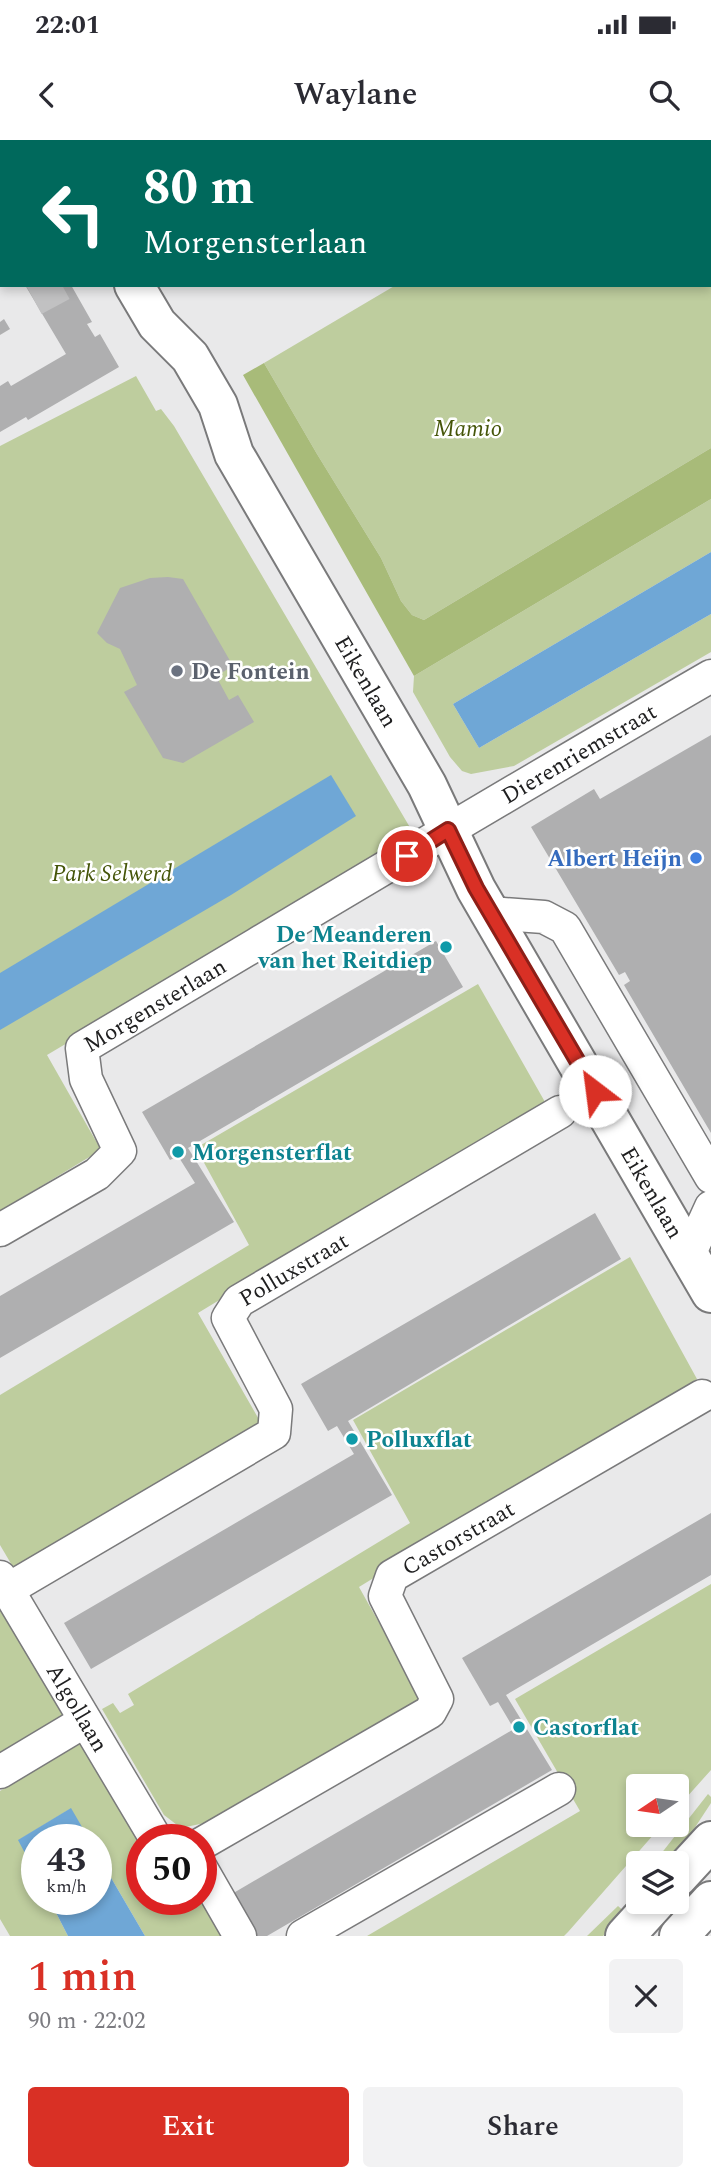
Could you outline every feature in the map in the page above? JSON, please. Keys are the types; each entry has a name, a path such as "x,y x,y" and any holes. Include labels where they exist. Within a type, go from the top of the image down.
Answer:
{"main road":[{"name":"Eikenlaan","path":"135,287 157,324 190,357 218,405 234,454 427,785 470,878 711,1293"},
{"path":"689,1865 711,1841"},
{"path":"679,1936 711,1901"},
{"path":"625,1936 645,1914"}],"street":[{"name":"Dierenriemstraat","path":"448,830 711,676"},
{"name":"Morgensterlaan","path":"0,1230 97,1174 120,1151 86,1079 82,1048 448,830"},
{"path":"490,913 544,917 565,928 711,1177"},
{"name":"Polluxstraat","path":"4,1583 274,1433 276,1409 228,1318 239,1301 560,1112"},
{"name":"Eikenlaan","path":"689,1255 711,1207"},
{"name":"Castorstraat","path":"217,1835 430,1712 437,1699 385,1596 392,1576 702,1396"},
{"name":"Algollaan","path":"4,1583 147,1824"},
{"path":"0,1772 85,1721"},
{"path":"303,1936 559,1789"},
{"path":"217,1896 240,1936"}],"green space":[{"name":"Mamio","path":"393,287 711,287 711,448 424,620 412,615 401,601 381,558 264,363"},
{"path":"264,363 381,558 401,601 412,615 424,620 711,448 711,499 414,676 243,375"},
{"name":"Park Selwerd","path":"136,376 156,411 161,409 174,426 415,836 47,1055 101,1150 0,1211 0,446"},
{"path":"711,499 711,552 453,704 479,748 711,614 711,652 514,766 471,774 462,771 450,757 413,692 414,676"},
{"path":"478,984 545,1102 198,1313 261,1423 13,1567 0,1545 0,1395 249,1245 196,1148"},
{"path":"630,1257 697,1379 359,1587 424,1703 219,1820 200,1824 176,1824 164,1815 102,1709 113,1703 120,1713 134,1705 128,1694 410,1523 353,1420"},
{"path":"711,1584 711,1770 690,1793 690,1774 626,1774 626,1838 651,1838 639,1851 626,1851 626,1866 568,1932 564,1936 367,1936 580,1811 515,1699"},
{"path":"0,1598 69,1712 0,1753"},
{"path":"84,1740 133,1824 126,1824 126,1903 112,1879 112,1824 80,1824 70,1809 45,1824 21,1824 19,1840 21,1915 57,1915 68,1936 10,1936 0,1919 0,1791"},
{"path":"708,1794 711,1803 690,1835 690,1817"},
{"path":"673,1838 688,1838 680,1851 663,1851"},
{"path":"618,1906 626,1913 603,1936 587,1936"},
{"path":"133,1915 213,1915 228,1936 145,1936"}],"water":[{"path":"711,552 711,614 479,748 453,704"},
{"path":"331,775 356,816 231,895 0,1030 0,973"},
{"path":"71,1808 80,1824 44,1824"},
{"path":"112,1879 126,1903 126,1915 133,1915 145,1936 68,1936 57,1915 112,1915"}],"building":[{"path":"26,287 72,287 92,322 87,324 95,337 100,334 119,367 28,420 26,417 0,432 0,386 8,381 11,386 66,354"},
{"path":"4,319 10,329 0,335 0,322"},
{"name":"De Fontein","path":"150,578 183,579 233,666 216,676 229,700 238,695 254,722 183,763 163,758 124,692 137,685 120,649 107,643 97,633 120,588"},
{"path":"711,735 711,1133 624,985 630,981 625,972 619,975 531,827 594,789 600,799"},
{"name":"Morgensterflat","path":"436,941 463,987 188,1148 234,1222 0,1358 0,1296 195,1183 178,1156 170,1160 142,1112"},
{"name":"Polluxflat","path":"595,1213 621,1259 348,1421 392,1495 91,1669 64,1623 354,1454 337,1426 328,1431 301,1384"},
{"name":"Castorflat","path":"711,1513 711,1575 506,1695 552,1770 267,1936 247,1936 225,1898 514,1729 498,1702 490,1706 462,1658"}],"tunnel":[{"path":"34,300 58,287"}],"place":[{"name":"De Fontein","path":"177,671"},
{"name":"Albert Heijn","path":"696,858"},
{"name":"De Meanderen van het Reitdiep","path":"446,947"},
{"name":"Morgensterflat","path":"178,1152"},
{"name":"Polluxflat","path":"352,1439"},
{"name":"Castorflat","path":"519,1727"}],"route":[{"path":"407,856 448,830 476,888 595,1091"}]}
